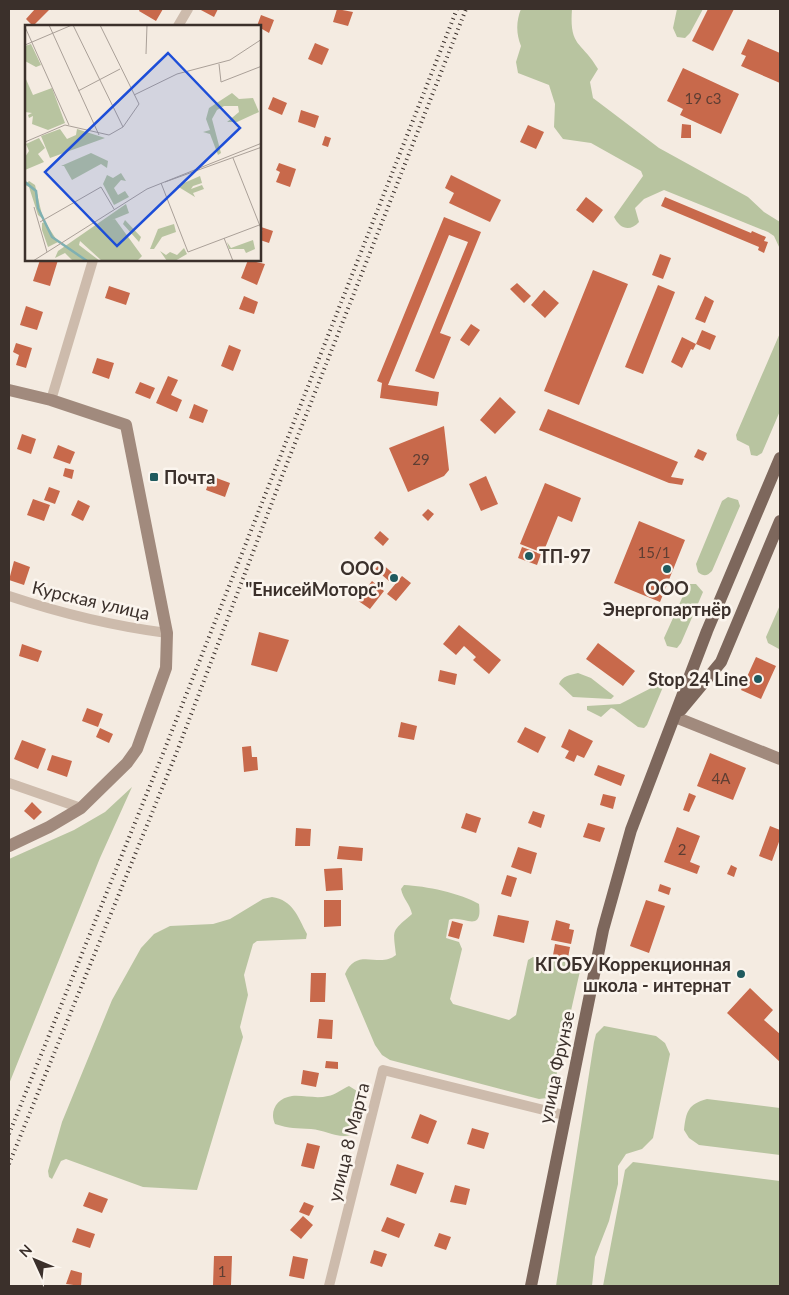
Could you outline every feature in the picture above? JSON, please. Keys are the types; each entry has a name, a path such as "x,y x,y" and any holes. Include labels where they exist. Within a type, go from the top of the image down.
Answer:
{"main road":[{"path":"9,390 51,400 126,426 167,633 166,668 137,749 127,763 81,808 49,827 9,846"},
{"name":"улица Фрунзе","path":"531,1286 564,1115 603,930 631,830 707,631 780,458"},
{"name":"улица Фрунзе","path":"675,717 721,662 780,521"},
{"path":"675,717 780,759"}],"street":[{"path":"179,25 188,9"},
{"path":"51,400 93,261"},
{"name":"Курская улица","path":"9,596 43,607 122,627 167,633"},
{"path":"9,782 81,808"},
{"name":"улица 8 Марта","path":"329,1286 383,1070 564,1115"}],"green space":[{"path":"521,9 572,9 575,38 598,69 590,82 593,98 659,148 748,197 764,212 780,222 780,249 774,236 768,232 664,190 644,199 635,208 639,222 636,225 625,228 619,224 614,217 643,176 641,171 591,143 563,139 554,127 555,104 549,85 518,73 516,62 521,46 517,28"},
{"path":"677,9 703,9 690,33 685,38 677,37 673,28"},
{"path":"780,333 780,411 762,453 757,456 751,455 749,446 737,440 736,435"},
{"path":"728,497 738,500 740,506 712,571 707,575 702,575 698,572 696,564 722,501"},
{"path":"690,584 696,584 703,592 681,643 677,648 667,646 664,638"},
{"path":"780,605 779,649 768,643 766,637"},
{"path":"578,673 591,678 614,696 611,699 573,697 559,684 560,681 569,675"},
{"path":"659,684 663,687 644,728 638,727 611,708 601,717 587,710 587,706 620,704"},
{"path":"132,787 100,858 9,1084 9,859 74,830 105,812"},
{"path":"404,885 443,891 479,904 478,919 475,921 449,920 446,938 459,942 462,949 450,999 453,1004 509,1020 516,1015 528,960 533,957 559,960 577,966 580,971 553,1090 547,1098 539,1099 390,1060 382,1055 375,1045 345,974 356,961 362,959 383,960 396,955 395,932 400,924 412,914 402,893 401,889"},
{"path":"272,897 285,902 294,910 307,934 306,939 257,941 253,944 244,975 248,995 240,1027 243,1037 197,1190 143,1187 66,1159 61,1161 52,1179 49,1177 48,1171 62,1122 112,1000 141,948 154,934 170,926 213,924 230,919 263,899"},
{"path":"604,1026 656,1036 665,1043 670,1054 653,1138 642,1149 626,1154 618,1166 618,1184 609,1221 595,1257 592,1286 556,1286 594,1042 596,1034"},
{"path":"349,1086 357,1091 359,1101 351,1135 341,1136 275,1124 273,1119 274,1110 282,1099 292,1096 328,1096"},
{"path":"707,1099 780,1108 780,1155 699,1145 689,1138 684,1130 687,1114 696,1103"},
{"path":"633,1162 780,1181 780,1286 603,1286 625,1170"}],"building":[{"path":"35,9 50,9 34,25 26,19"},
{"path":"140,9 163,9 156,21 139,11"},
{"path":"199,9 218,9 214,17"},
{"path":"337,9 353,12 348,26 333,22"},
{"path":"708,9 734,9 713,51 692,41"},
{"path":"261,15 274,20 269,33 261,28 261,25 257,25"},
{"path":"748,39 780,53 780,83 741,66 746,56 741,54"},
{"path":"315,43 329,49 322,65 308,59"},
{"path":"683,68 739,94 721,134 680,115 683,109 667,101"},
{"path":"273,97 287,103 282,115 268,109"},
{"path":"301,110 319,116 315,128 298,122"},
{"path":"682,124 691,125 691,138 681,138"},
{"path":"528,125 544,132 536,149 520,142"},
{"path":"325,136 331,138 328,147 322,145"},
{"path":"279,163 296,169 290,187 276,182 280,172 276,170"},
{"path":"451,175 501,200 490,222 449,203 454,193 445,188"},
{"path":"586,197 603,210 593,223 576,210"},
{"path":"665,197 751,233 752,231 766,237 764,241 768,242 764,253 758,250 759,247 661,206"},
{"path":"444,217 481,232 440,333 451,337 434,379 415,371 468,242 449,235 388,385 439,392 437,406 380,398 382,383 377,381"},
{"path":"261,227 273,231 269,243 261,240"},
{"path":"660,254 671,258 663,279 652,275"},
{"path":"40,261 58,261 50,286 33,281"},
{"path":"248,261 265,264 257,285 241,278"},
{"path":"593,270 628,284 579,405 544,391"},
{"path":"517,283 531,296 524,303 510,289"},
{"path":"658,285 675,292 643,374 625,367"},
{"path":"109,286 130,293 126,305 105,298"},
{"path":"544,290 559,303 545,318 531,305"},
{"path":"244,296 258,302 254,314 239,309"},
{"path":"705,296 714,301 705,323 695,319"},
{"path":"26,306 43,312 37,330 20,325"},
{"path":"471,324 480,330 469,346 460,340"},
{"path":"702,330 716,336 710,350 696,344"},
{"path":"682,337 696,344 693,350 691,349 682,368 671,362"},
{"path":"16,343 32,348 26,368 16,365 19,355 13,352"},
{"path":"229,345 241,350 233,371 221,366"},
{"path":"97,358 114,363 109,379 92,373"},
{"path":"168,376 178,380 171,395 182,400 177,412 156,403"},
{"path":"140,382 155,388 150,399 135,393"},
{"path":"500,397 516,412 495,434 480,420"},
{"path":"194,404 208,410 203,423 189,418"},
{"path":"548,409 678,462 671,477 684,479 682,485 669,483 539,430"},
{"path":"444,426 449,470 444,476 408,492 389,448"},
{"path":"22,434 36,439 31,454 17,449"},
{"path":"58,445 75,452 70,464 53,458"},
{"path":"698,449 707,453 703,461 694,457"},
{"path":"65,468 74,470 72,479 63,476"},
{"path":"211,476 230,483 225,497 206,490"},
{"path":"486,476 498,504 481,511 469,484"},
{"path":"545,483 581,498 572,522 558,516 543,553 520,544"},
{"path":"49,487 60,491 55,504 44,500"},
{"path":"33,499 50,505 44,521 27,515"},
{"path":"78,500 90,506 83,521 71,515"},
{"path":"428,509 434,514 428,521 422,515"},
{"path":"639,521 685,540 660,602 614,583"},
{"path":"380,531 389,539 383,546 374,538"},
{"name":"ТП-97","path":"522,547 541,554 537,565 518,558"},
{"path":"14,561 30,567 24,585 9,580"},
{"path":"381,563 395,575 389,581 375,569"},
{"path":"402,576 411,583 396,601 387,594"},
{"path":"372,581 384,591 370,609 357,600"},
{"path":"459,625 501,660 489,674 473,660 476,657 464,646 456,655 443,644"},
{"path":"259,632 289,640 277,672 251,665"},
{"path":"598,643 635,671 623,686 586,659"},
{"path":"22,644 42,651 38,662 19,656"},
{"name":"Stop 24 Line","path":"756,657 776,666 761,699 741,690"},
{"path":"440,670 457,674 455,685 438,681"},
{"path":"87,708 103,714 98,727 82,721"},
{"path":"401,722 417,726 414,740 398,737"},
{"path":"525,727 546,737 538,753 517,742"},
{"path":"100,728 113,734 109,743 96,737"},
{"path":"569,729 593,741 584,758 577,755 574,762 565,758 569,751 561,747"},
{"path":"22,740 46,749 38,769 14,759"},
{"path":"251,746 252,757 257,757 258,770 244,772 242,747"},
{"path":"710,753 746,768 733,800 697,786"},
{"path":"52,755 72,761 67,777 47,770"},
{"path":"598,765 625,775 621,786 594,775"},
{"path":"689,793 696,796 689,812 683,810"},
{"path":"603,794 616,797 613,809 600,805"},
{"path":"32,802 42,812 34,820 24,811"},
{"path":"533,811 545,815 541,828 528,823"},
{"path":"466,813 481,818 476,833 461,828"},
{"path":"588,823 605,828 600,842 583,837"},
{"path":"770,826 780,830 780,839 772,861 759,856"},
{"path":"677,827 700,836 690,862 700,866 697,874 664,862"},
{"path":"296,828 311,829 310,846 295,846"},
{"path":"339,846 363,848 362,861 337,859"},
{"path":"518,847 537,853 531,874 511,867"},
{"path":"731,865 737,868 734,877 727,874"},
{"path":"342,868 343,890 326,891 324,869"},
{"path":"507,875 517,878 511,897 501,894"},
{"path":"660,884 671,888 669,895 658,891"},
{"path":"324,900 341,900 341,926 324,927"},
{"path":"646,900 665,906 649,953 630,946"},
{"path":"498,915 529,921 524,943 493,936"},
{"path":"556,920 570,924 569,929 574,930 571,944 551,940"},
{"path":"452,921 463,924 459,939 448,936"},
{"path":"555,944 570,947 568,958 553,955"},
{"path":"311,973 326,973 325,1002 310,1002"},
{"path":"750,988 773,1010 764,1020 780,1034 780,1062 727,1013"},
{"path":"319,1019 333,1020 332,1039 317,1038"},
{"path":"326,1061 338,1062 338,1069 325,1068"},
{"path":"303,1070 319,1073 316,1087 301,1084"},
{"path":"420,1114 437,1121 428,1144 411,1138"},
{"path":"472,1128 489,1133 484,1149 467,1144"},
{"path":"307,1143 320,1146 314,1169 301,1166"},
{"path":"397,1164 424,1173 416,1194 390,1185"},
{"path":"455,1185 470,1189 466,1205 450,1202"},
{"path":"89,1192 108,1199 102,1213 83,1206"},
{"path":"304,1202 314,1206 309,1216 299,1212"},
{"path":"303,1216 313,1225 301,1239 290,1230"},
{"path":"387,1217 405,1224 399,1238 381,1231"},
{"path":"77,1228 95,1234 90,1248 72,1242"},
{"path":"439,1233 451,1237 446,1250 434,1246"},
{"path":"374,1250 387,1254 382,1267 370,1263"},
{"path":"214,1256 232,1256 231,1285 213,1285"},
{"path":"293,1256 308,1259 304,1279 289,1276"},
{"path":"71,1270 82,1273 81,1286 66,1284"}],"railway":[{"path":"9,1134 162,756 457,9"},
{"path":"9,1164 176,754 284,471 466,9"}],"place":[{"name":"Почта","path":"154,477"},
{"name":"ТП-97","path":"529,556"},
{"name":"ООО Энергопартнёр","path":"667,569"},
{"name":"ООО \"ЕнисейМоторс\"","path":"394,578"},
{"name":"Stop 24 Line","path":"758,679"},
{"name":"КГОБУ Коррекционная школа - интернат","path":"741,974"}]}
